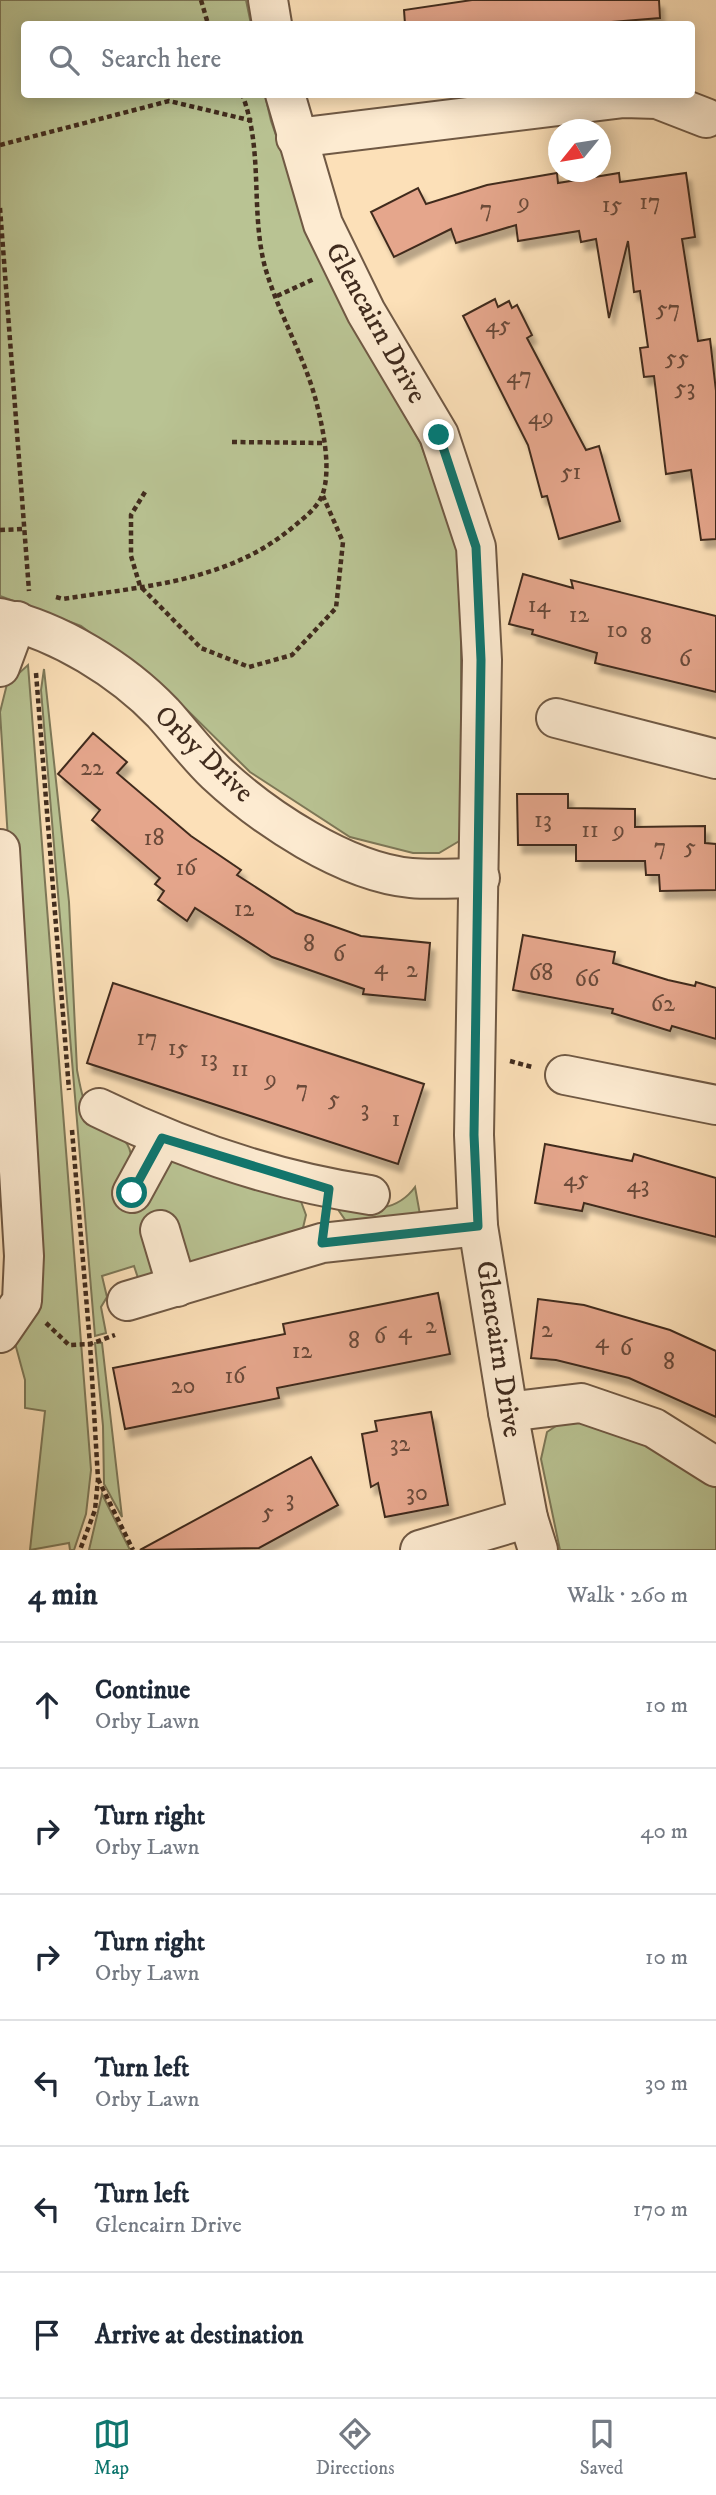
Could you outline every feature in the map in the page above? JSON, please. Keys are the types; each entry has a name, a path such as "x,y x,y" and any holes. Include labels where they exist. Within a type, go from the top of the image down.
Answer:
{"street":[{"path":"268,0 272,21"},
{"name":"Glencairn Drive","path":"286,98 323,224 366,312 439,435 476,547 481,660 480,878 474,1135 478,1226 508,1412 533,1534"},
{"path":"296,138 624,98 657,99 713,121"},
{"path":"0,667 28,607"},
{"name":"Orby Drive","path":"28,607 107,666 161,711 216,773 271,817 332,853 369,868 409,878 480,878"},
{"path":"556,718 716,759"},
{"path":"0,849 24,1256 22,1301 0,1333"},
{"path":"565,1075 716,1105"},
{"path":"80,1107 162,1138 329,1189 370,1195"},
{"path":"132,1193 162,1138"},
{"path":"322,1243 329,1189"},
{"path":"121,1318 177,1287 322,1243 478,1226"},
{"path":"160,1230 177,1287"},
{"path":"508,1412 581,1403 654,1428 716,1467"},
{"path":"420,1550 533,1534"}],"path":[{"path":"201,0 207,21"},
{"path":"145,492 131,515 131,556 140,586 201,648 248,667 292,654 336,608 343,542 323,495 324,443 316,399 266,268 260,240 253,121 244,98"},
{"path":"0,145 169,101 253,121"},
{"path":"0,208 28,607 80,1107 98,1479 94,1510 80,1550"},
{"path":"232,442 324,443"},
{"path":"28,607 202,576 237,563 290,529 314,509 323,495"},
{"path":"0,530 23,529"},
{"path":"475,1052 565,1075"},
{"path":"22,1301 69,1345 90,1344 121,1318"},
{"path":"98,1479 133,1550"}],"green space":[{"path":"0,0 246,0 250,21 21,21 21,98 266,98 271,121 307,224 353,324 420,442 461,555 461,840 439,853 413,853 350,837 250,772 171,694 81,626 0,596"},
{"path":"28,665 91,1470 86,1514 74,1550 70,1550 69,1543 30,1550 45,1411 25,1408 25,1380 13,1336 20,1031 0,712 7,684"},
{"path":"44,669 69,902 77,1070 87,1107 93,1117 123,1139 130,1151 131,1160 165,1163 175,1161 299,1196 306,1215 299,1245 154,1269 153,1278 141,1287 134,1266 102,1276 107,1297 101,1307 106,1333 95,1336 41,690"},
{"path":"415,1187 421,1220 348,1224 339,1211 343,1208 383,1208 400,1201"},
{"path":"95,1343 102,1343 122,1517 104,1484 103,1426"},
{"path":"568,1418 654,1442 716,1481 716,1550 560,1550 541,1459 547,1432"},
{"path":"102,1494 130,1550 89,1550"}],"building":[{"path":"472,0 659,0 660,18 624,21 405,21 404,10"},
{"path":"619,173 620,182 686,173 695,237 682,239 698,341 710,339 716,391 716,539 701,540 691,470 666,474 654,376 644,377 640,348 648,347 640,291 634,292 628,241 609,318 596,239 581,242 579,231 518,241 516,225 456,243 451,229 394,257 371,212 418,188 426,204 487,185 548,175 548,182 558,183 611,182 611,174"},
{"path":"495,299 498,307 509,301 512,308 517,305 532,335 527,338 586,450 599,446 620,521 559,539 547,496 542,497 528,445 463,316"},
{"path":"523,574 573,588 571,580 716,616 716,692 595,663 597,653 532,634 533,630 509,624"},
{"path":"93,733 127,762 117,773 191,836 241,870 237,875 296,913 361,936 430,943 425,1000 363,994 364,989 272,957 195,908 187,921 158,900 164,891 155,884 160,878 92,820 100,810 58,774"},
{"path":"517,794 568,794 568,808 635,809 635,827 705,826 705,843 716,844 716,890 660,891 659,875 646,875 645,861 576,861 576,845 518,845"},
{"path":"523,935 615,952 613,963 668,980 695,986 696,982 716,988 716,1039 672,1026 670,1031 612,1013 613,1009 513,990"},
{"path":"113,983 424,1084 398,1164 87,1063"},
{"path":"545,1144 632,1161 634,1154 716,1178 716,1237 584,1203 582,1211 535,1203"},
{"path":"438,1293 450,1354 277,1388 279,1398 125,1429 113,1368 285,1334 283,1324"},
{"path":"538,1299 584,1305 670,1330 716,1351 716,1417 629,1378 556,1360 531,1358"},
{"path":"431,1412 448,1505 385,1517 378,1483 371,1487 362,1434 377,1431 375,1421"},
{"path":"311,1457 338,1505 259,1548 140,1550"}],"route":[{"path":"132,1193 162,1138 329,1189 322,1243 478,1226 474,1135 480,878 481,660 476,547 439,435"}]}
